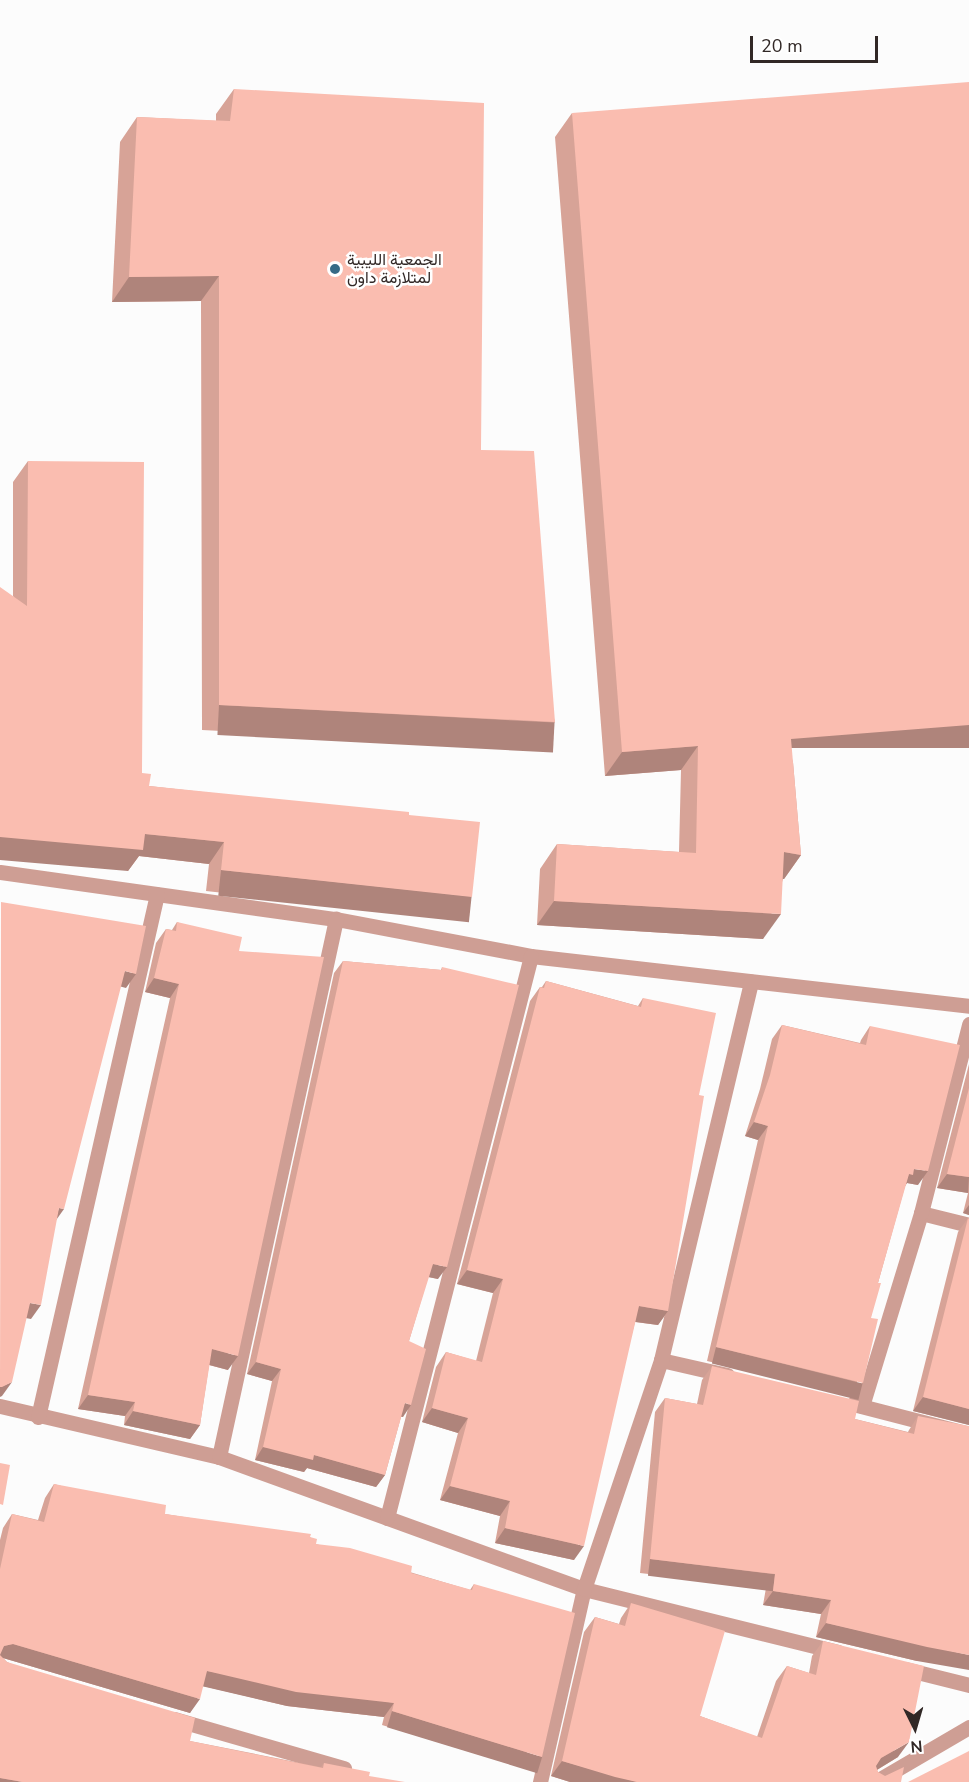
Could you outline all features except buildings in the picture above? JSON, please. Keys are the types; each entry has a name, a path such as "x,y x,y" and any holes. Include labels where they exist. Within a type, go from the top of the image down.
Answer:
{"street":[{"path":"0,872 336,919 531,956 969,1006"},
{"path":"38,1417 157,894"},
{"path":"219,1457 336,919"},
{"path":"387,1518 531,956"},
{"path":"540,1782 584,1589 661,1360 751,982"},
{"path":"862,1406 921,1213 969,1024"},
{"path":"921,1213 969,1226"},
{"path":"661,1360 739,1378"},
{"path":"840,1401 969,1434"},
{"path":"0,1406 38,1417 219,1457 584,1589 856,1656"},
{"path":"890,1665 969,1684"},
{"path":"161,1714 356,1772"},
{"path":"875,1782 969,1727"}],"place":[{"name":"الجمعية الليبية لمتلازمة داون","path":"335,269"}]}
